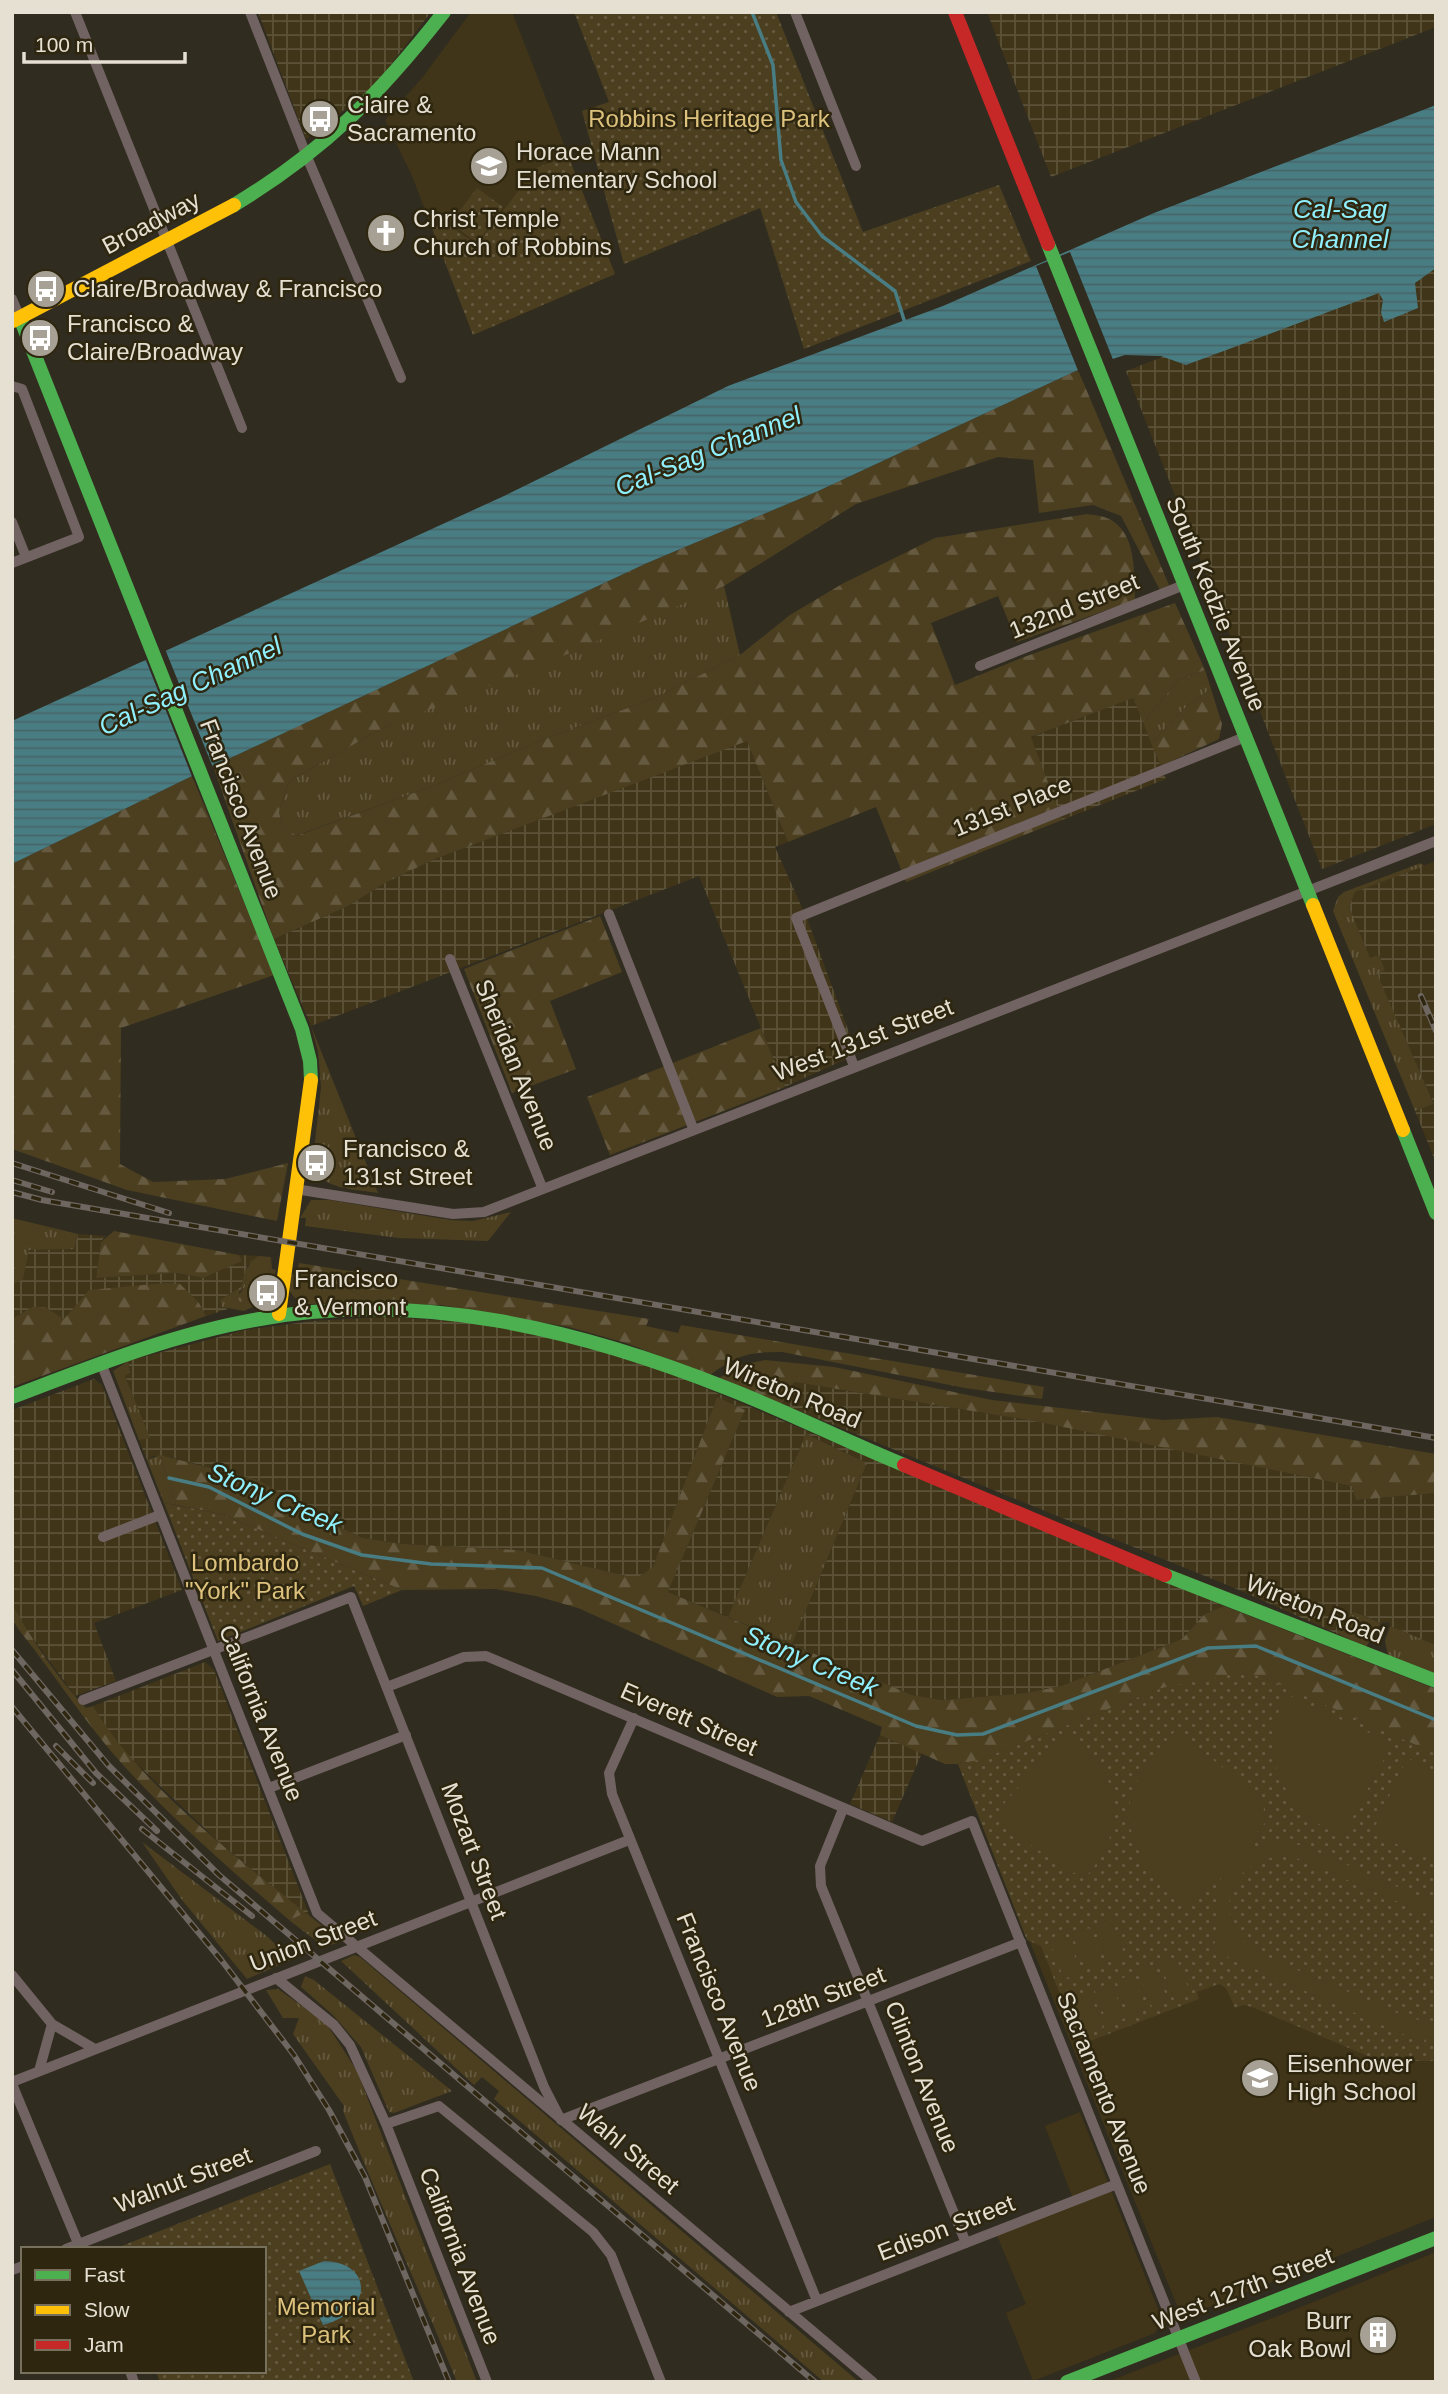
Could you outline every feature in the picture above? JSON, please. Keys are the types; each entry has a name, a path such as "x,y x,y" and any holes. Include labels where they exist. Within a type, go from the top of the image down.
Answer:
{"street":[{"path":"75,12 242,428"},
{"path":"250,12 307,157 401,378"},
{"name":"Broadway","path":"16,320 167,241 307,157 387,85 444,12"},
{"path":"795,12 856,166"},
{"name":"South Kedzie Avenue","path":"955,12 1436,1213"},
{"name":"Francisco Avenue","path":"12,299 16,320 155,653 302,1029 310,1061 312,1087 295,1189 279,1314"},
{"path":"12,386 22,389 79,537 12,562"},
{"path":"12,522 26,557"},
{"name":"132nd Street","path":"980,666 1184,585"},
{"name":"131st Place","path":"853,1066 796,918 900,873 1245,737"},
{"name":"West 131st Street","path":"295,1189 467,1214 484,1212 693,1128 1436,841"},
{"path":"608,915 693,1128"},
{"name":"Sheridan Avenue","path":"450,959 542,1187"},
{"name":"Wireton Road","path":"12,1397 187,1333 279,1314 337,1310 473,1315 586,1339 729,1388 893,1461 1436,1681"},
{"name":"California Avenue","path":"101,1363 317,1913 358,1946"},
{"path":"103,1537 160,1515"},
{"name":"Mozart Street","path":"213,1650 351,1597 544,2087 561,2120"},
{"path":"83,1700 213,1650"},
{"name":"Everett Street","path":"387,1686 464,1657 486,1656 922,1841 972,1821"},
{"name":"Francisco Avenue","path":"634,1718 609,1773 608,1784 817,2301"},
{"path":"269,1788 406,1735"},
{"name":"Clinton Avenue","path":"843,1809 820,1866 819,1878 966,2243"},
{"name":"Sacramento Avenue","path":"972,1821 1196,2382"},
{"name":"Union Street","path":"12,2083 629,1840"},
{"name":"128th Street","path":"561,2120 1021,1942"},
{"name":"Wahl Street","path":"358,1946 873,2382"},
{"path":"12,1975 52,2024 95,2049"},
{"name":"California Avenue","path":"276,1978 334,2025 350,2045 386,2124 487,2382"},
{"path":"39,2071 52,2024"},
{"path":"12,2083 79,2246"},
{"path":"386,2124 439,2106 600,2239 615,2264 661,2382"},
{"name":"Walnut Street","path":"79,2246 316,2151"},
{"name":"Edison Street","path":"789,2312 1117,2184"},
{"name":"West 127th Street","path":"1067,2382 1436,2238"}],"shaded area":[{"path":"258,12 431,12 373,88 306,139"},
{"name":"Horace Mann Elementary School","path":"471,12 512,12 615,274 473,335 412,176 385,120 422,78"},
{"path":"987,12 1436,12 1436,27 1051,177"},
{"path":"1436,252 1436,824 1322,869 1126,371"},
{"path":"1133,697 1166,779 1062,820 1030,738"},
{"path":"747,740 788,842 775,847 808,921 857,1054 785,1087 699,876 311,1026 274,939 348,906 385,883 435,859"},
{"path":"1436,861 1436,1163 1415,1111 1434,1103 1376,974 1385,969 1379,956 1370,959 1349,907 1355,892"},
{"path":"78,1234 105,1236 101,1242 96,1278 177,1273 203,1278 242,1261 239,1255 259,1256 247,1266 241,1287 220,1300 222,1307 228,1309 206,1316 199,1303 166,1283 135,1288 73,1312 64,1319 45,1307 32,1307 12,1319 12,1285 23,1279 28,1250 74,1249"},
{"path":"385,1317 454,1321 523,1330 587,1344 648,1364 1224,1606 1205,1614 1182,1639 1061,1686 1026,1693 942,1700 912,1695 792,1644 867,1463 806,1434 728,1617 668,1592 745,1410 717,1397 653,1568 640,1576 626,1576 518,1550 403,1544 363,1538 330,1523 257,1480 170,1457 153,1456 147,1460 139,1440 149,1438 125,1375 130,1372 128,1361 245,1330 313,1321"},
{"path":"94,1379 102,1385 182,1590 94,1623 116,1681 75,1696 29,1633 12,1604 12,1410"},
{"path":"794,1382 1034,1421 1262,1465 1353,1486 1356,1500 1436,1493 1436,1645 1390,1626 1389,1622 1381,1623 1356,1612 1336,1621 1338,1634 1232,1587 782,1404"},
{"path":"205,1662 214,1670 310,1917 220,1843 116,1744 93,1706"},
{"name":"Eisenhower High School","path":"1143,1663 1436,1689 1436,2217 1182,2318 958,1764"},
{"path":"880,1735 922,1753 892,1822 850,1804"},
{"path":"1080,2112 1162,2319 1155,2333 1033,2381 1006,2313 1026,2304 995,2231 1074,2201 1045,2126"},
{"path":"1436,2252 1436,2382 1107,2382 1311,2303"}],"green space":[{"name":"Robbins Heritage Park","path":"574,12 776,12 863,232 999,185 1031,261 804,349 760,208 624,264 582,111 609,102"},
{"path":"568,156 615,274 473,335 431,226 447,224 477,245 536,168"},
{"path":"477,188 503,207 477,243 451,223"},
{"path":"1078,370 1169,585 1160,590 1121,516 1093,505 1039,513 1033,460 998,457 856,504 724,586 549,662 381,729 289,781 279,812 282,825 296,836 433,786 537,742 657,697 740,655 790,615 842,584 935,538 1087,514 1109,519 1125,534 1134,567 1135,600 1017,642 998,596 931,623 955,685 1024,657 1175,603 1205,670 1179,680 1143,722 1133,698 1031,737 1062,820 906,882 876,807 788,842 747,741 435,859 385,883 348,906 274,939 213,766 647,563 816,492"},
{"path":"724,586 740,655 657,697 537,742 433,786 295,836 282,825 279,812 289,781 381,729"},
{"path":"1205,670 1211,689 1188,705 1151,743 1143,722 1179,680"},
{"path":"1211,689 1222,724 1219,739 1161,766 1151,743 1188,705"},
{"path":"192,776 274,975 121,1028 120,1164 153,1182 225,1179 288,1163 277,1221 127,1190 12,1149 12,864"},
{"path":"1421,863 1424,866 1355,892 1349,907 1370,958 1379,955 1385,970 1377,974 1434,1104 1415,1111 1333,911 1338,897 1344,892"},
{"path":"600,916 622,972 550,1001 576,1069 512,1093 464,969"},
{"path":"311,1026 378,1193 333,1185 312,1169 321,1087 318,1051"},
{"path":"761,1028 785,1087 610,1155 587,1097"},
{"path":"311,1200 330,1200 450,1220 473,1221 511,1212 488,1241 399,1238 305,1226 306,1218 300,1218"},
{"path":"12,1218 78,1234 74,1249 29,1250 23,1279 12,1285"},
{"path":"114,1231 239,1255 242,1261 203,1278 177,1273 96,1278 101,1242"},
{"path":"259,1256 271,1257 265,1287 257,1295 240,1302 237,1297 245,1287 250,1262"},
{"path":"271,1257 272,1269 276,1270 266,1301 244,1311 222,1307 220,1300 241,1287 245,1271 250,1264 245,1287 239,1292 240,1302 262,1291 267,1281"},
{"path":"299,1263 649,1319 646,1326 678,1333 681,1325 1044,1387 1042,1399 965,1388 782,1352 743,1356 710,1375 626,1343 569,1327 441,1305 374,1303 341,1285 296,1276"},
{"path":"290,1274 341,1285 374,1303 305,1304 289,1290"},
{"path":"180,1284 199,1303 206,1316 12,1387 12,1319 32,1307 45,1307 64,1319 89,1290"},
{"path":"765,1360 834,1367 992,1400 1163,1420 1217,1417 1436,1454 1436,1493 1356,1500 1352,1486 1034,1421 794,1382 782,1404 719,1378 741,1365"},
{"path":"128,1361 130,1372 125,1376 150,1438 139,1440 113,1371"},
{"path":"717,1397 745,1410 668,1592 912,1695 942,1700 1026,1693 1061,1686 1182,1639 1205,1614 1224,1606 1436,1689 1436,1754 1260,1676 1162,1688 979,1760 945,1764 880,1735 882,1727 809,1696 777,1697 578,1608 536,1596 495,1589 402,1590 221,1514 176,1505 160,1455 258,1480 330,1523 363,1538 403,1544 518,1550 626,1576 640,1576 653,1567"},
{"path":"806,1434 867,1463 792,1644 728,1617"},
{"path":"160,1455 176,1505 164,1503 147,1460"},
{"name":"Lombardo \"York\" Park","path":"164,1503 221,1514 402,1590 363,1606 354,1586 218,1641"},
{"path":"12,1604 55,1672 86,1708 93,1706 112,1735 162,1791 220,1843 306,1913 289,1920 204,1846 143,1787 96,1733 19,1630 12,1619"},
{"path":"1355,1612 1381,1623 1366,1647 1338,1634 1336,1621"},
{"path":"1390,1626 1436,1645 1436,1677 1389,1660 1385,1641"},
{"path":"1234,1674 1260,1676 1436,1754 1436,2061 1415,2061 1383,2073 1377,2060 1252,2007 1244,2005 1235,2008 1226,1988 1219,1984 1197,1992 1199,1999 1080,2045 1041,1946 1027,1940 958,1764 979,1760 1162,1688"},
{"path":"1286,1694 1374,1735 1385,1736 1389,1741 1389,1750 1342,1837 1321,1826 1304,1812 1290,1796 1280,1778 1273,1738 1277,1717"},
{"path":"1176,1730 1263,1800 1265,1823 1188,1907 1161,1883 1149,1868 1133,1836 1129,1818 1130,1800 1136,1782 1154,1754"},
{"path":"1067,1733 1099,1765 1109,1783 1114,1801 1110,1838 1100,1858 1085,1878 1060,1866 1002,1823 1001,1807"},
{"path":"1407,1758 1436,1771 1436,1862 1372,1833"},
{"path":"1277,1841 1304,1846 1436,1904 1436,1918 1294,1857 1272,1858 1254,1864 1241,1875 1232,1890 1229,1906 1232,1923 1241,1939 1258,1953 1411,2019 1436,2021 1436,2036 1426,2038 1423,2043 1212,1950 1217,1931 1217,1890 1221,1879 1234,1860 1244,1853 1265,1843"},
{"path":"142,1842 268,1937 291,1960 247,1979 182,1900"},
{"path":"306,1913 335,1936 337,1943 324,1947 289,1920"},
{"path":"1110,1919 1125,1955 1108,1961 1094,1926"},
{"path":"1089,1928 1102,1963 1086,1970 1072,1934"},
{"path":"1067,1937 1081,1972 1064,1979 1050,1943"},
{"path":"354,1955 360,1957 859,2382 824,2382 494,2099 499,2091 482,2077 474,2085 341,1961"},
{"path":"1176,1957 1190,1992 1174,1999 1160,1963"},
{"path":"1154,1965 1168,2001 1152,2007 1138,1972"},
{"path":"1132,1974 1146,2009 1130,2016 1116,1981"},
{"path":"305,1976 314,1980 452,2091 394,2113 389,2112 361,2047 333,2015 301,1987"},
{"path":"1111,1983 1125,2018 1108,2025 1094,1989"},
{"path":"278,1989 326,2023 357,2071 477,2382 457,2382 343,2111 344,2106 293,2034 299,2018 283,2018 266,1990"},
{"path":"1089,1991 1103,2027 1086,2033 1072,1998"},
{"name":"Memorial Park","path":"330,2164 414,2382 160,2382 157,2373 266,2373 266,2247 119,2247"}],"water":[{"name":"Cal-Sag Channel","path":"1436,105 1436,268 1415,283 1418,308 1384,322 1381,312 1383,300 1379,293 1186,365 1161,356 1125,355 1078,370 816,492 647,563 192,776 12,864 12,721 504,496 728,386 943,306 1154,213"},
{"path":"324,2261 340,2263 352,2269 359,2278 361,2288 359,2299 352,2309 323,2325 299,2271"}],"pier":[{"path":"1070,252 1114,362 1079,373 1036,266"},
{"path":"165,649 214,770 193,779 145,658"}],"waterway":[{"path":"752,12 773,65 781,160 796,202 822,236 895,291 905,323"},
{"name":"Stony Creek","path":"169,1478 209,1487 302,1534 362,1555 431,1564 542,1568 916,1726 957,1735 983,1734 1208,1648 1256,1646 1436,1720"}],"railway":[{"path":"1421,996 1436,1031"},
{"path":"12,1163 169,1213"},
{"path":"12,1180 52,1192"},
{"path":"12,1192 42,1200 1436,1438"},
{"path":"12,1650 108,1765 219,1875 815,2382"},
{"path":"12,1670 96,1773 157,1831"},
{"path":"12,1707 222,1961 294,2055 329,2110 365,2177 449,2382"},
{"path":"56,1746 93,1783"},
{"path":"142,1829 252,1916"}],"traffic: fast":[{"path":"234,205 296,163 349,119 397,69 444,12"},
{"path":"1048,244 1313,905"},
{"path":"20,318 302,1029 310,1061 311,1080"},
{"path":"1403,1130 1436,1213"},
{"path":"12,1397 101,1363 223,1326 315,1312 375,1309 436,1312 496,1320 615,1349 729,1389 904,1465"},
{"path":"1165,1575 1436,1681"},
{"path":"1067,2382 1436,2238"}],"traffic: slow":[{"path":"13,321 234,205"},
{"path":"1313,905 1403,1130"},
{"path":"279,1314 311,1080"}],"traffic: jam":[{"path":"955,12 1048,244"},
{"path":"904,1465 1165,1575"}],"place":[{"name":"Claire & Sacramento","path":"320,119"},
{"name":"Horace Mann Elementary School","path":"489,166"},
{"name":"Christ Temple Church of Robbins","path":"386,233"},
{"name":"Claire/Broadway & Francisco","path":"46,289"},
{"name":"Francisco & Claire/Broadway","path":"40,338"},
{"name":"Francisco & 131st Street","path":"316,1163"},
{"name":"Francisco & Vermont","path":"267,1293"},
{"name":"Eisenhower High School","path":"1260,2078"},
{"name":"Burr Oak Bowl","path":"1378,2335"}]}
